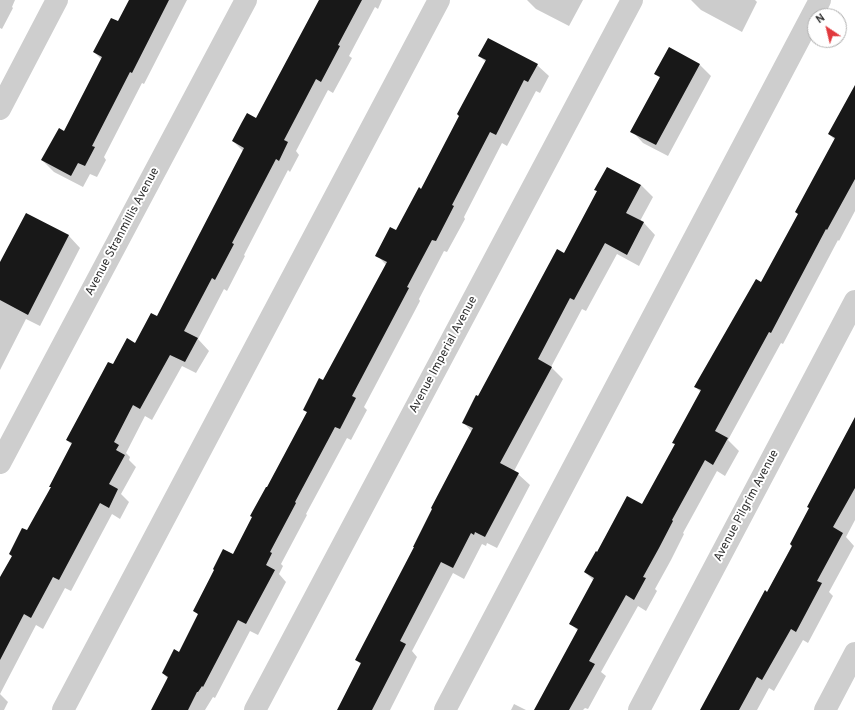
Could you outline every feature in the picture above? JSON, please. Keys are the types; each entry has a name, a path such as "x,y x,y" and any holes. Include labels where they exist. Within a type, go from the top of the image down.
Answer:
{"street":[{"path":"0,109 58,0"},
{"name":"Avenue Stranmillis Avenue","path":"0,463 246,0"},
{"path":"63,710 439,0"},
{"name":"Avenue Imperial Avenue","path":"255,710 632,0"},
{"path":"445,710 820,0"},
{"name":"Avenue Pilgrim Avenue","path":"639,710 855,301"},
{"path":"825,710 855,653"}],"building":[{"path":"129,0 169,0 132,73 130,72 92,146 95,147 85,166 78,163 71,176 41,160 59,128 64,131 102,57 93,52 111,18 118,21"},
{"path":"319,0 362,0 338,45 340,46 321,82 316,79 284,140 288,142 279,161 276,159 232,243 234,244 215,280 212,278 184,331 198,338 185,362 170,355 140,409 133,405 114,442 119,445 116,450 125,455 109,484 118,489 109,508 100,503 59,580 53,577 31,618 24,614 0,660 0,577 12,556 9,554 22,528 27,530 51,487 49,487 72,443 66,440 108,362 113,364 127,338 135,343 151,313 157,316 244,148 232,141 247,113 256,118"},
{"path":"488,38 538,64 528,82 524,80 496,135 490,132 452,205 454,206 436,241 432,240 407,287 409,288 352,396 356,398 340,429 335,427 270,552 272,553 266,565 275,570 246,624 238,620 203,687 202,686 197,692 188,710 151,710 168,677 162,673 174,649 179,652 198,614 193,611 223,549 233,554 252,517 250,516 307,412 303,410 319,378 323,380 387,262 375,256 390,227 396,230 419,187 421,189 459,116 457,114 486,60 478,56"},
{"path":"669,47 700,64 656,145 630,132 660,77 654,74"},
{"path":"855,85 855,179 827,230 826,229 771,333 769,332 715,431 728,438 713,465 705,460 643,577 646,578 634,600 626,595 589,661 595,664 569,710 534,710 578,629 569,624 594,578 584,572 596,551 597,552 627,496 642,504 675,444 672,443 701,390 694,387 756,279 761,282 798,214 795,212 835,138 828,134"},
{"path":"607,167 641,185 626,213 644,222 627,255 605,243 574,300 570,298 538,359 552,367 500,463 519,473 485,537 475,532 474,535 471,533 453,568 441,562 400,641 406,644 372,710 337,710 361,663 355,660 414,547 432,509 431,508 473,428 462,423 557,249 564,253 597,191 594,190"},
{"path":"26,213 69,235 28,315 0,300 0,262"},
{"path":"855,417 855,488 833,527 843,533 817,581 822,583 796,632 791,629 762,680 757,677 739,710 700,710 765,590 767,592 792,546 790,544 809,508 807,507"}]}
